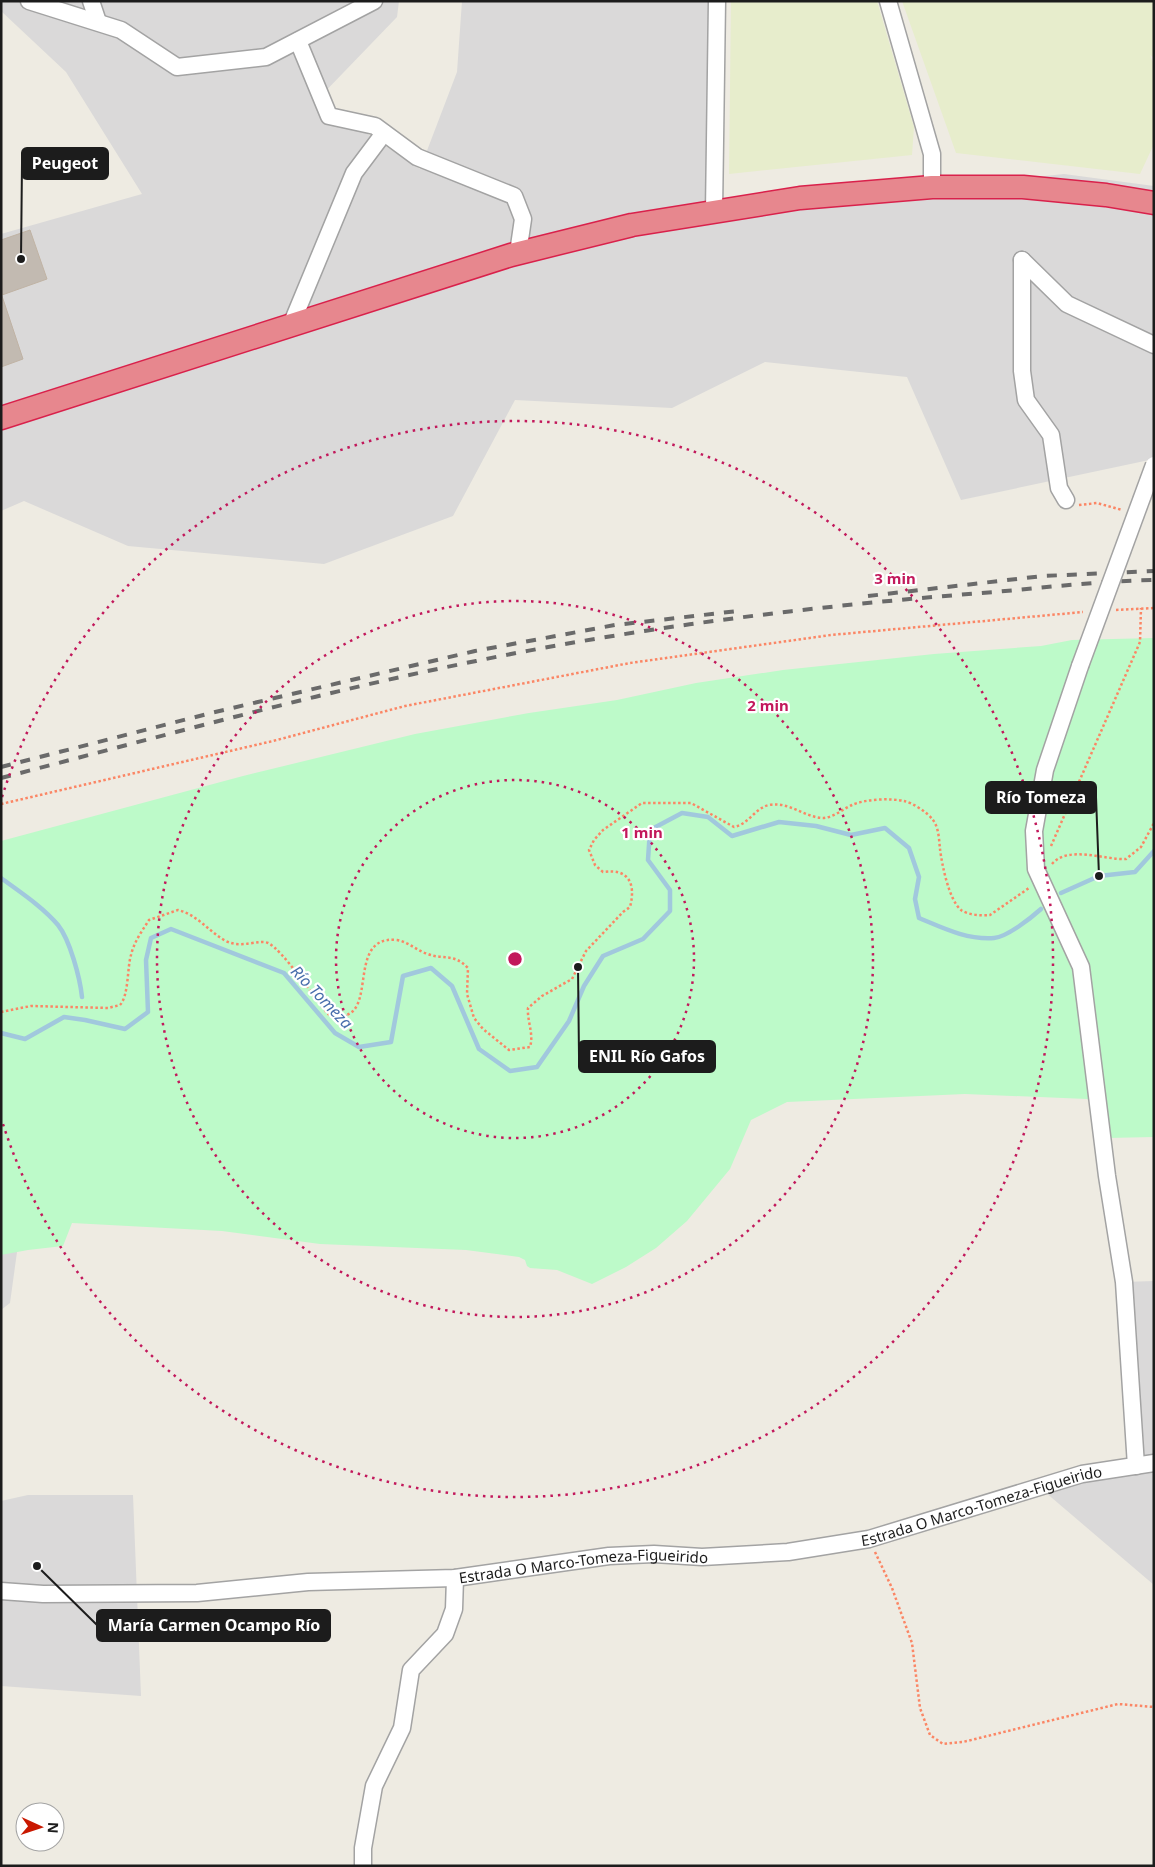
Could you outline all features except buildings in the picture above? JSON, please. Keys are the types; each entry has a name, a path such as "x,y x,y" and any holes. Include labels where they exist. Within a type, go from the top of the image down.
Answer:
{"highway":[{"path":"1,418 518,253 632,225 800,198 932,187 1023,187 1106,195 1154,203"},
{"path":"1023,187 1096,205 1154,214"}],"street":[{"path":"29,1 122,30 177,67 266,57 374,1"},
{"path":"91,1 98,22"},
{"path":"714,211 717,1"},
{"path":"888,1 932,154 932,187"},
{"path":"298,41 329,116 375,126 417,157 514,196 523,219 518,253"},
{"path":"291,325 354,173 384,133"},
{"path":"1066,500 1059,488 1051,435 1026,400 1022,371 1022,260 1066,304 1154,345"},
{"path":"1136,1466 1124,1282 1107,1176 1081,967 1038,874 1034,831 1044,770 1154,465"},
{"name":"Estrada O Marco-Tomeza-Figueirido","path":"1,1591 104,1595 197,1593 308,1582 454,1578 609,1556 654,1554 702,1557 768,1553 870,1539 1082,1474 1154,1463"},
{"path":"363,1866 363,1848 374,1786 402,1728 411,1670 445,1634 454,1608 454,1578"}],"path":[{"path":"1066,500 1078,505 1097,503 1130,512"},
{"path":"1038,874 1056,837 1140,642 1142,608"},
{"path":"1112,610 1154,608"},
{"path":"1,804 273,741 404,706 630,663 831,635 1092,612"},
{"path":"1,1012 31,1006 103,1008 120,1004 124,998 130,956 149,920 178,910 198,918 230,943 270,944 294,969 328,1014 336,1016 344,1015 356,1008 362,995 365,960 372,948 380,944 395,940 404,942 429,955 444,955 456,959 468,968 467,994 478,1023 509,1050 530,1047 532,1040 528,1023 528,1008 542,996 572,980 586,951 630,907 633,896 629,879 624,873 613,870 603,872 595,865 589,850 594,840 603,830 642,804 691,803 734,827 741,825 760,808 770,805 793,808 813,817 826,818 854,804 876,800 905,801 918,807 933,820 937,828 944,872 955,904 962,911 990,915 1012,902 1038,874 1062,856 1126,859 1142,847 1154,824"},
{"path":"870,1539 892,1588 912,1643 920,1708 930,1735 943,1744 963,1742 1118,1704 1154,1707"}],"shaded area":[{"path":"1,1 399,1 397,17 317,100 420,169 457,72 462,1 717,1 714,211 1064,174 1154,186 1154,459 961,500 907,377 765,362 672,408 515,400 453,516 324,564 128,546 24,501 1,511 1,234 142,194 66,72 1,11"},
{"path":"21,1223 10,1303 1,1310 1,1227"},
{"path":"1154,1281 1154,1585 1038,1486 1136,1465 1124,1282"},
{"path":"28,1495 133,1495 141,1696 1,1686 1,1501"}],"green space":[{"path":"731,1 877,1 914,127 912,155 729,174"},
{"path":"902,1 1154,1 1154,58 1150,55 1154,65 1154,144 1140,174 956,153"},
{"path":"1154,638 1154,1137 1107,1138 1098,1105 1087,1099 965,1094 787,1102 751,1120 730,1169 687,1221 656,1248 626,1267 592,1284 557,1270 530,1268 525,1260 519,1257 466,1250 320,1244 222,1231 72,1223 63,1246 1,1255 1,841 243,776 415,734 529,713 617,700 696,683 783,670 934,654 1041,646 1072,640"}],"waterway":[{"name":"Río Tomeza","path":"1,1033 25,1039 64,1017 125,1029 148,1012 146,960 151,938 171,929 284,973 335,1033 359,1047 391,1042 403,976 431,968 452,986 479,1049 510,1071 537,1067 569,1021 584,986 603,956 643,939 670,911 670,890 648,860 650,830 682,813 708,817 732,836 779,822 816,826 851,835 885,828 909,848 919,877 915,899 919,918 965,935 984,938 999,937 1019,926 1041,909"},
{"name":"Río Tomeza","path":"1061,893 1099,876 1135,872 1154,851"},
{"path":"1,878 38,906 58,925 67,940 74,960 82,997"}],"railway":[{"path":"868,596 1043,576 1154,571"},
{"path":"1,778 357,687 476,661 605,637 734,618 865,603 1074,584 1154,580"},
{"path":"1,767 211,713 475,651 615,625 738,611"}],"place":[{"name":"Peugeot","path":"21,259"},
{"name":"Río Tomeza","path":"1099,876"},
{"name":"ENIL Río Gafos","path":"578,967"},
{"name":"María Carmen Ocampo Río","path":"37,1566"}]}
